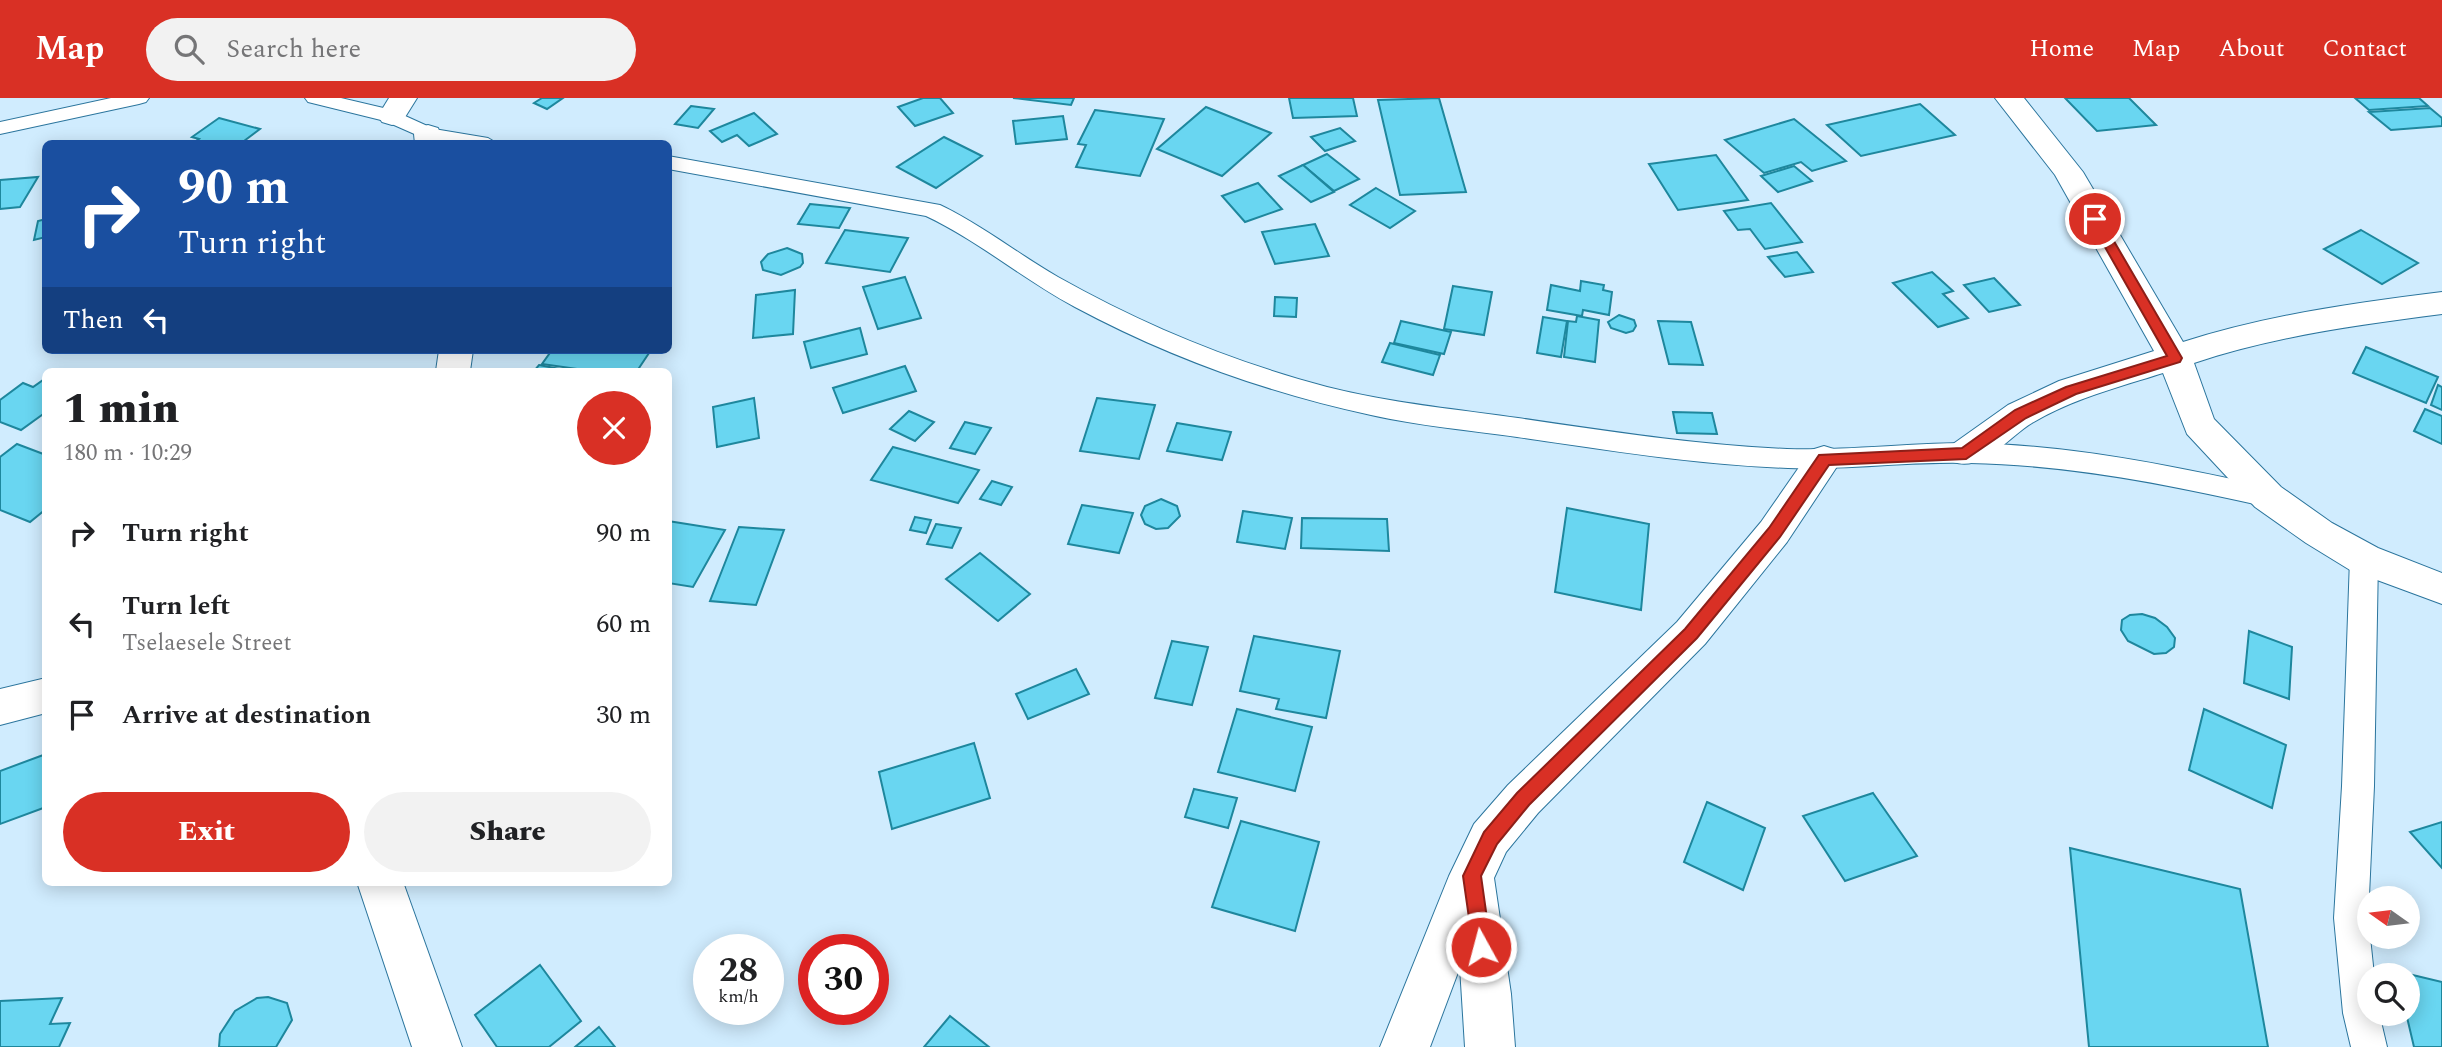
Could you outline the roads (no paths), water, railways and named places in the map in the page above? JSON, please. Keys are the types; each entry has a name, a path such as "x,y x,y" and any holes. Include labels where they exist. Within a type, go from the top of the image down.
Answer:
{"street":[{"path":"2009,98 2068,172 2175,358 2199,425 2269,497 2319,533 2364,559 2442,589"},
{"path":"1966,453 2021,414 2071,390 2242,335 2309,321 2442,303"},
{"path":"1405,1047 1472,876 1490,838 1523,799 1691,633 1774,532 1824,459"},
{"path":"0,707 42,696"},
{"path":"1472,876 1487,994 1490,1047"},
{"path":"381,886 437,1047"}],"lane":[{"path":"0,128 139,98"},
{"path":"314,98 398,107 429,139"},
{"path":"672,163 932,210 954,219 1044,280 1156,337 1222,363 1372,407 1596,439 1720,453 1824,459 1966,453 2063,460 2166,474 2269,497"},
{"path":"2364,559 2358,786 2351,918 2361,1013 2370,1047"}]}
